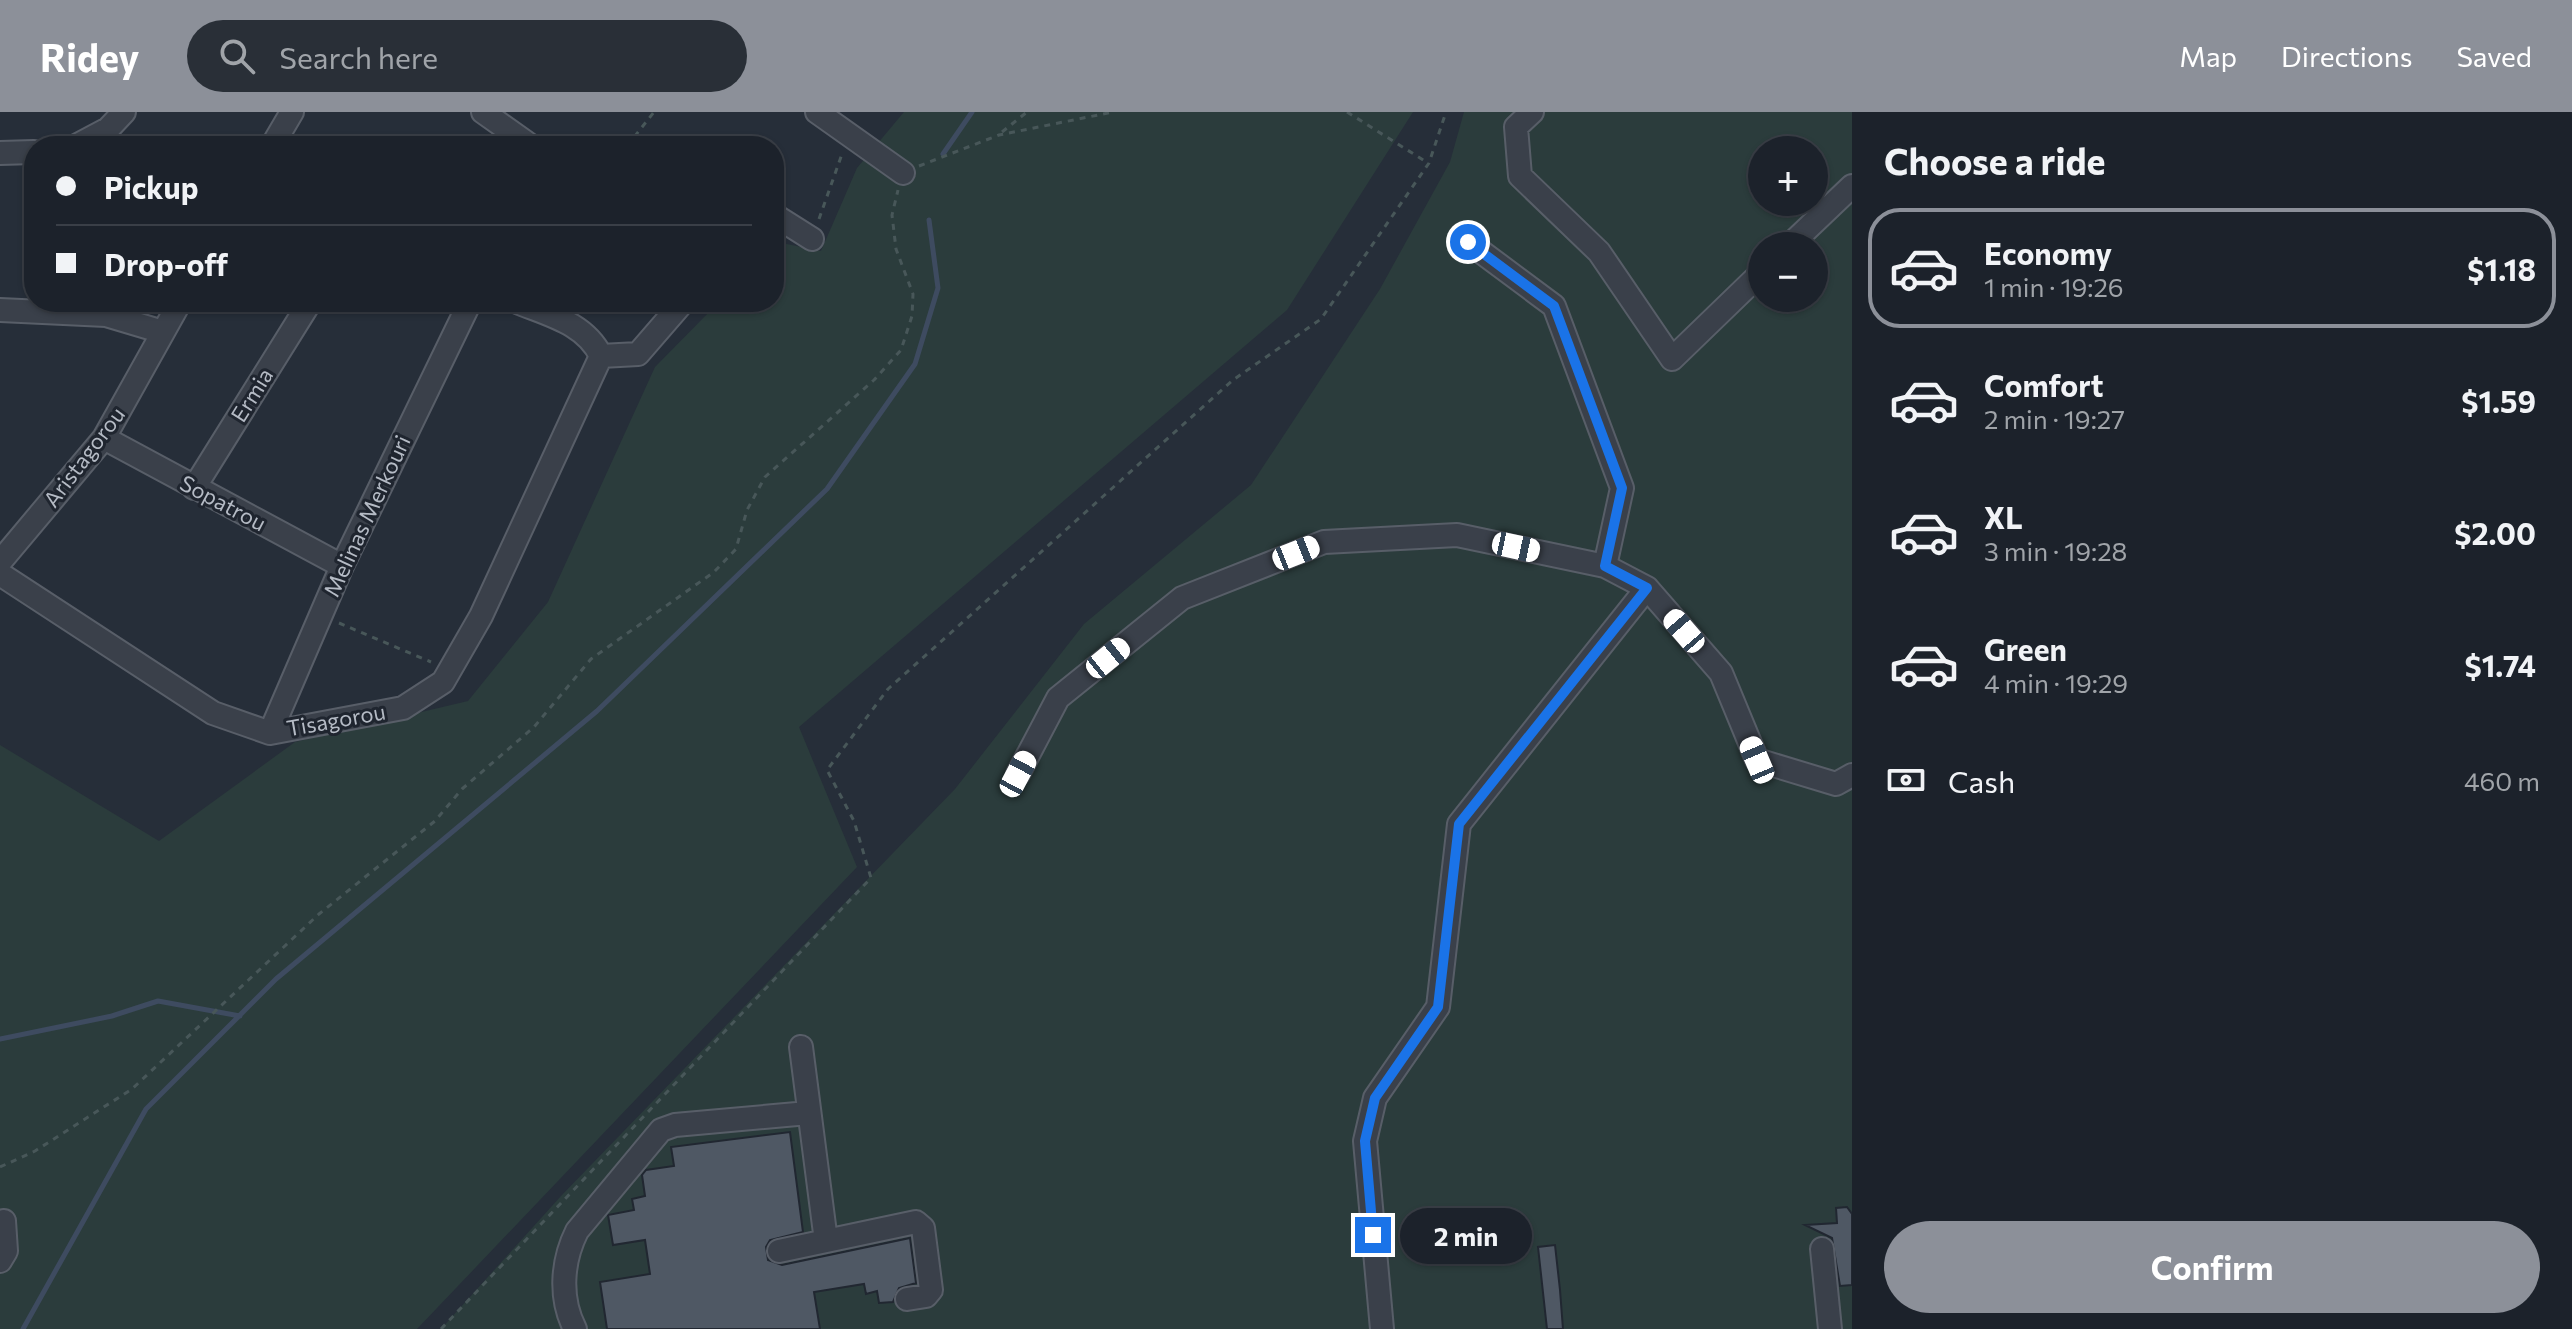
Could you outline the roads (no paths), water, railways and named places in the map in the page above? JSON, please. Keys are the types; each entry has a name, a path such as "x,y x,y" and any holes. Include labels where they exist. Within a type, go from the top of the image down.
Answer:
{"street":[{"path":"95,136 108,129 124,112"},
{"path":"278,136 292,112"},
{"path":"483,112 517,136"},
{"path":"817,112 903,173"},
{"path":"1532,112 1516,127 1520,176 1599,252 1672,359 1748,286"},
{"path":"0,153 24,152"},
{"path":"1804,232 1852,186"},
{"path":"784,221 812,239"},
{"path":"1468,242 1554,306 1622,488 1605,566"},
{"path":"0,310 24,311"},
{"path":"42,312 106,315 163,332"},
{"name":"Aristagorou","path":"0,562 104,438 174,312"},
{"name":"Ermia","path":"194,488 304,312"},
{"name":"Melinas Merkouri","path":"270,733 342,566 465,312"},
{"path":"542,312 574,325 593,339 601,356 638,354 674,312"},
{"name":"Tisagorou","path":"0,574 213,713 270,733 403,708 443,682 481,616 601,356"},
{"name":"Sopatrou","path":"104,438 342,566"},
{"path":"1018,774 1058,698 1182,598 1324,542 1457,535 1605,566 1647,588 1721,673 1757,760 1836,784 1852,775"},
{"path":"1382,1329 1365,1141 1375,1098 1438,1007 1459,824 1647,588"},
{"path":"801,1047 826,1241"},
{"path":"575,1329 564,1284 568,1249 577,1231 661,1130 675,1125 808,1113"},
{"path":"0,1261 6,1251 4,1221"},
{"path":"779,1251 916,1222 920,1225 931,1290 926,1296 907,1299"},
{"path":"1822,1249 1830,1329"}],"waterway":[{"path":"943,154 972,112"},
{"path":"23,1329 146,1109 276,979 597,711 827,489 915,364 938,288 929,220"},
{"path":"0,1039 112,1016 158,1001 240,1016"}]}
